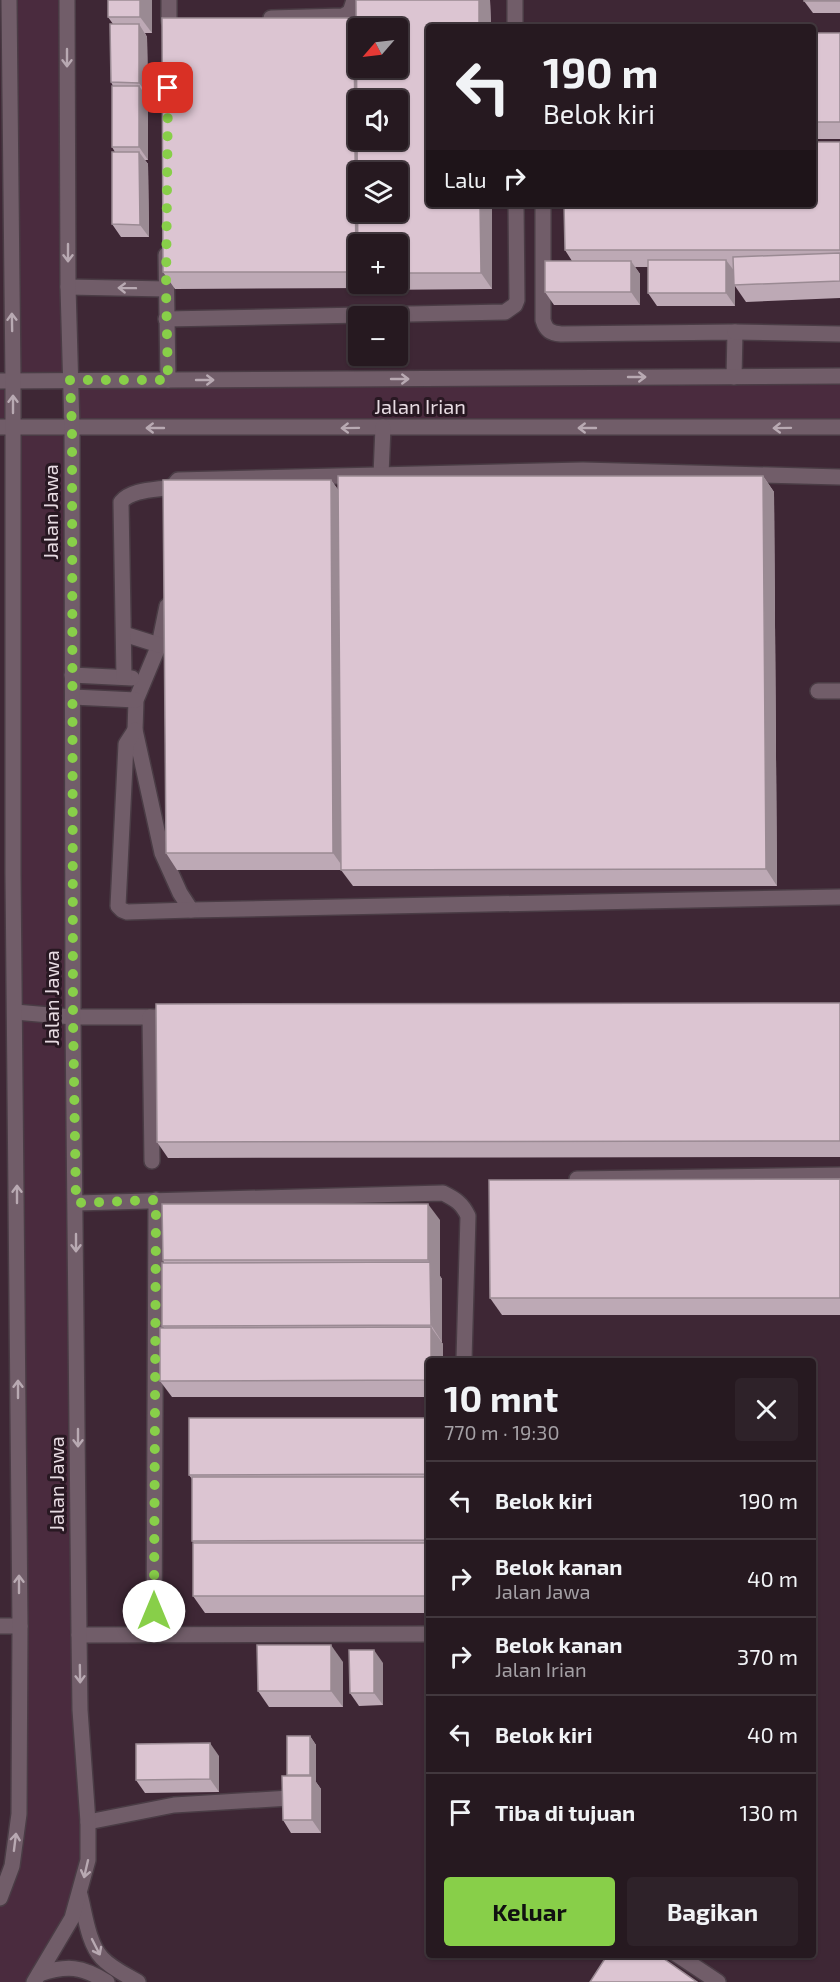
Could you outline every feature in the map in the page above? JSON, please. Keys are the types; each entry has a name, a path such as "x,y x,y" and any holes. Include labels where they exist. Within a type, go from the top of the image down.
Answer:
{"street":[{"name":"Jalan Jawa","path":"0,1898 12,1866 19,1814 20,1626 15,1012 7,874 6,381 9,0"},
{"name":"Jalan Jawa","path":"37,1978 72,1918 88,1860 79,1635 73,1017 72,428 68,287 67,0"},
{"path":"169,0 173,25"},
{"path":"262,18 343,16 350,12 354,0"},
{"path":"515,0 515,24"},
{"path":"166,319 505,312 515,305 517,300 516,207"},
{"path":"543,207 543,320 551,333 840,334"},
{"path":"166,242 168,380"},
{"path":"68,287 166,289"},
{"path":"734,377 735,332"},
{"name":"Jalan Irian","path":"6,381 840,376"},
{"name":"Jalan Irian","path":"6,427 840,427"},
{"path":"381,475 383,427"},
{"path":"124,677 121,502 132,493 172,493 178,480 583,470 840,477"},
{"path":"167,591 166,614 159,645 136,700 135,730 162,853 180,893 191,910"},
{"path":"124,634 159,645"},
{"path":"72,675 144,680"},
{"path":"818,691 840,691"},
{"path":"72,697 136,700"},
{"path":"135,730 126,744 118,906 127,912 840,897"},
{"path":"15,1012 73,1017 186,1017"},
{"path":"150,1017 152,1161"},
{"path":"577,1179 840,1175"},
{"path":"76,1203 443,1193 458,1201 468,1216 464,1358"},
{"path":"154,1634 156,1200"},
{"path":"0,1626 20,1626"},
{"path":"79,1635 426,1634"},
{"path":"88,1822 174,1805 290,1798"},
{"path":"80,1895 97,1950 110,1964 138,1982"},
{"path":"682,1958 718,1982"},
{"path":"37,1978 60,1969 74,1968 88,1971 107,1982"}],"shaded area":[{"path":"0,0 840,0 840,1982 0,1982"},
{"path":"9,0 68,0 70,380 840,376 840,425 72,428 88,1822 80,1895 31,1982 0,1982 0,1898 19,1814 12,428 0,427 0,381 12,381","holes":["13,381 70,381 72,428 13,427"]}],"building":[{"path":"108,0 140,0 140,17 108,17"},
{"path":"356,0 479,0 479,24 426,24 426,207 480,207 481,273 408,273 408,234 358,234 358,222 408,222 408,162 357,162 357,150 408,150 408,90 357,90 357,78 408,78 408,18 356,18"},
{"path":"840,0 840,1 804,1"},
{"path":"162,18 348,18 348,78 354,78 355,90 348,90 348,150 355,150 355,162 348,162 348,222 356,222 356,234 348,234 348,272 163,272"},
{"path":"110,24 139,24 139,83 111,82"},
{"path":"816,33 840,33 840,122 816,122"},
{"path":"112,86 139,86 139,147 112,147"},
{"path":"816,142 840,142 840,250 565,250 564,207 816,207"},
{"path":"112,152 139,152 140,225 112,224"},
{"path":"840,253 840,281 734,285 733,257"},
{"path":"648,260 726,260 726,293 648,293"},
{"path":"545,261 631,261 631,292 545,292"},
{"path":"338,476 763,476 766,869 341,870"},
{"path":"163,480 331,480 333,853 166,853"},
{"path":"840,1003 840,1141 157,1142 156,1004"},
{"path":"840,1179 840,1298 490,1298 489,1180"},
{"path":"162,1204 428,1204 428,1260 163,1260"},
{"path":"430,1262 431,1325 162,1326 162,1263"},
{"path":"431,1327 431,1358 426,1358 426,1380 160,1381 160,1328"},
{"path":"189,1418 426,1418 426,1474 189,1475"},
{"path":"192,1477 426,1477 426,1540 192,1541"},
{"path":"193,1543 426,1543 426,1596 193,1596"},
{"path":"257,1645 331,1645 331,1691 258,1691"},
{"path":"349,1650 374,1650 374,1693 350,1693"},
{"path":"287,1736 310,1736 310,1775 287,1775"},
{"path":"210,1743 210,1779 136,1780 136,1744"},
{"path":"282,1776 312,1776 312,1820 283,1820"},
{"path":"605,1958 663,1958 697,1982 590,1982"}],"route":[{"path":"154,1611 156,1200 76,1203 70,380 168,380 166,289 168,88"}]}
